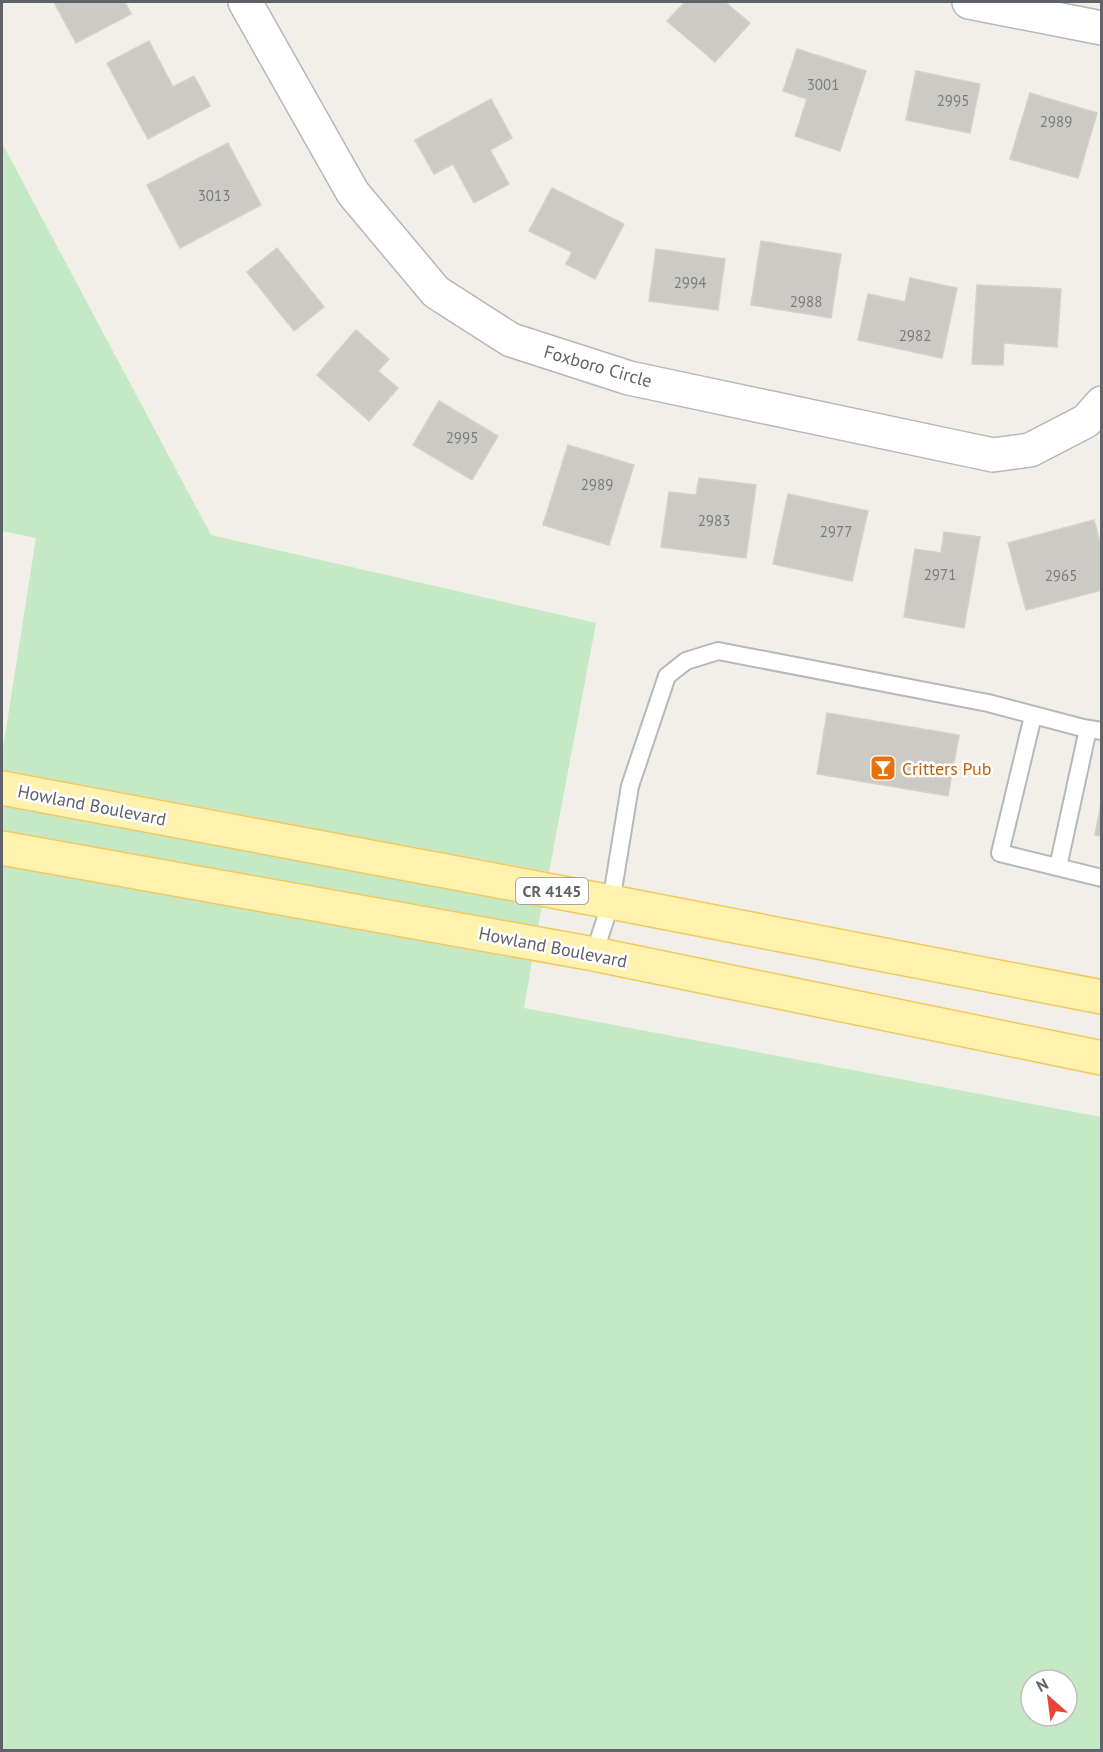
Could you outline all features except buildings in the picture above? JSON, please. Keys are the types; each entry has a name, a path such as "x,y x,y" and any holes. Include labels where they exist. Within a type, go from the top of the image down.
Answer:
{"main road":[{"name":"Howland Boulevard","path":"2,788 1101,997"},
{"name":"Howland Boulevard","path":"2,848 594,954 1101,1058"}],"street":[{"name":"Foxboro Circle","path":"245,2 353,193 436,292 511,340 629,378 993,455 1030,450 1086,421 1101,403"},
{"path":"969,2 1101,28"}],"lane":[{"path":"594,954 611,902 630,786 667,676 686,661 718,651 987,703 1095,730 1058,867"},
{"path":"1033,716 1000,853 1101,878"}],"green space":[{"path":"2,143 211,535 596,623 549,872 2,770 2,748 36,538 2,531"},
{"path":"2,806 542,906 538,927 2,830"},
{"path":"2,865 532,961 524,1008 1101,1117 1101,1750 2,1750"}],"place":[{"name":"Critters Pub","path":"883,768"}]}
